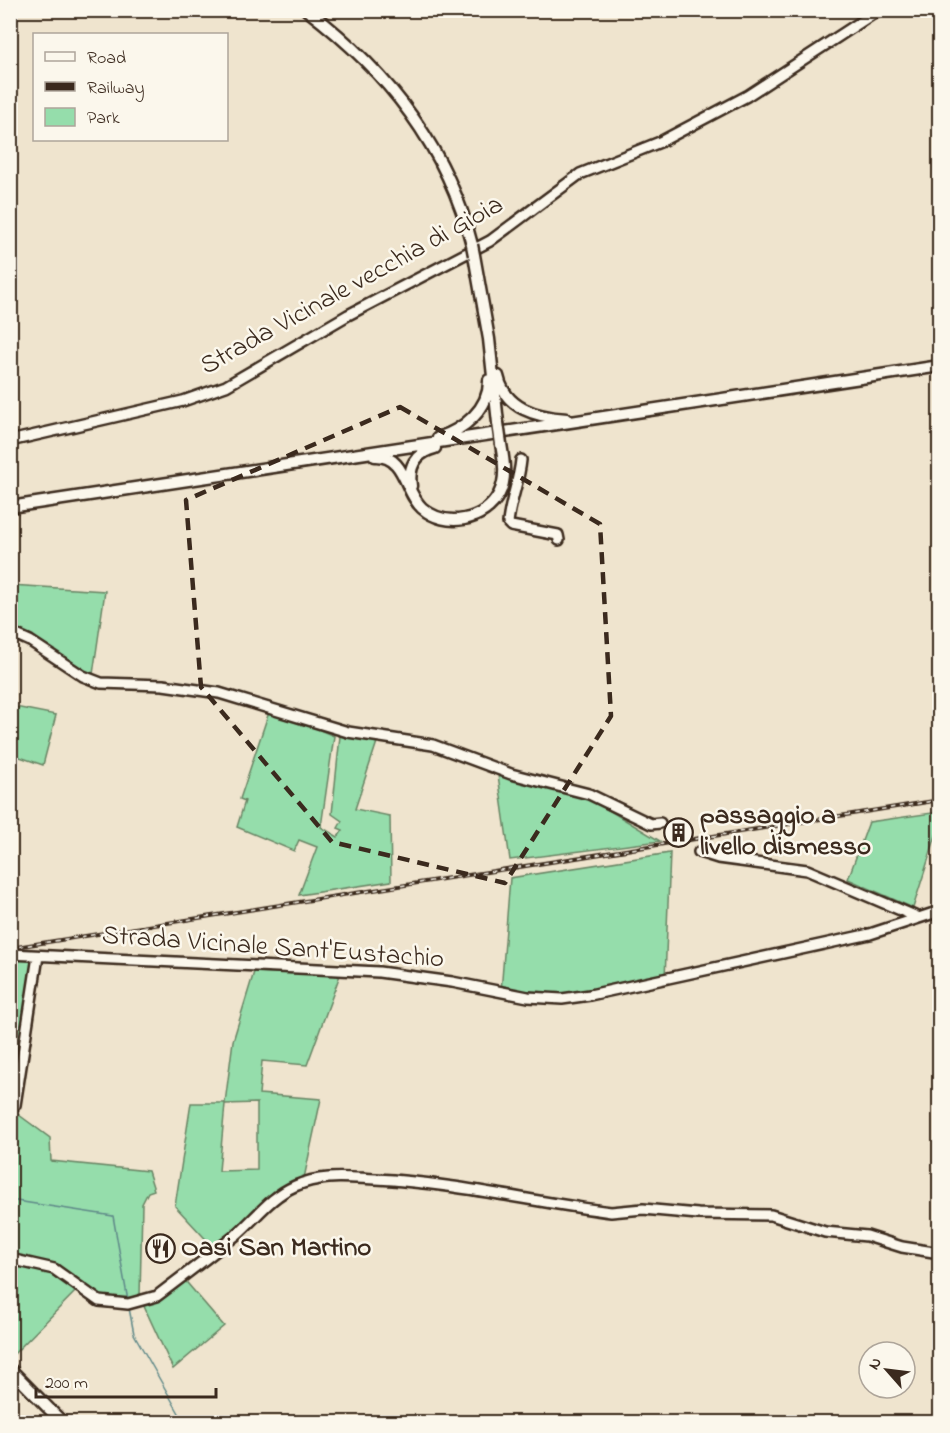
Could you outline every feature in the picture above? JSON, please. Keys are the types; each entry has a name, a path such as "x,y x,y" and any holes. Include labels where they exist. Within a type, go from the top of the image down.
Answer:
{"main road":[{"path":"308,10 365,58 400,98 439,161 454,193 473,250 490,346 499,382 511,401 530,413 541,416 585,420"},
{"path":"344,457 380,456 393,461 402,471 422,507 440,517 465,519 481,515 494,503 503,484 490,346"},
{"path":"406,448 458,430 479,410 490,385 490,346"},
{"path":"10,508 939,366"},
{"path":"412,492 411,467 420,455 430,449 480,436"},
{"path":"10,1369 62,1422"}],"street":[{"name":"Strada Vicinale vecchia di Gioia","path":"10,441 183,401 226,386 348,315 490,241 580,174 666,139 747,96 879,10"},
{"path":"521,460 519,480 510,502 508,523 511,526 558,535 559,540"},
{"path":"10,632 30,641 77,673 101,683 163,685 219,693 348,732 433,745 511,774 589,794 651,824 660,823"},
{"path":"699,852 718,858 807,870 917,917"},
{"name":"Strada Vicinale Sant'Eustachio","path":"10,954 379,972 453,982 520,996 562,999 590,995 849,939 939,911"},
{"path":"15,1105 38,956"},
{"path":"10,1080 20,1074"},
{"path":"10,1259 54,1269 99,1301 128,1304 145,1301 157,1296 237,1234 263,1208 294,1186 321,1178 344,1177 418,1180 611,1212 643,1209 698,1214 771,1215 825,1232 867,1236 902,1247 939,1253"}],"highlighted area":[{"path":"400,407 600,524 611,716 505,883 332,842 201,687 186,500"}],"green space":[{"path":"10,585 105,591 92,681 11,635"},
{"path":"15,707 56,715 43,765 11,754 11,726"},
{"path":"270,709 334,736 321,827 338,837 343,830 338,828 342,821 332,814 340,736 377,742 355,809 390,816 391,881 299,895 317,847 299,840 294,851 237,827 245,801 240,799"},
{"path":"498,775 587,797 660,841 510,860"},
{"path":"939,812 939,826 913,908 848,879 869,822"},
{"path":"670,853 665,979 554,999 501,992 510,878"},
{"path":"11,958 37,958 15,1112 50,1138 51,1161 148,1171 154,1190 148,1192 142,1204 140,1297 94,1299 79,1288 11,1357"},
{"path":"254,972 340,975 307,1065 262,1061 259,1094 321,1099 303,1183 258,1209 214,1248 175,1206 191,1103 225,1103 233,1041","holes":["257,1103 257,1170 219,1171 225,1104"]},
{"path":"182,1277 224,1326 173,1369 142,1302"}],"waterway":[{"path":"10,1200 113,1216 128,1301"},
{"path":"129,1308 134,1334 184,1422"}],"railway":[{"path":"10,948 940,800"}],"place":[{"name":"passaggio a livello dismesso","path":"679,832"},
{"name":"Oasi San Martino","path":"160,1248"}]}
